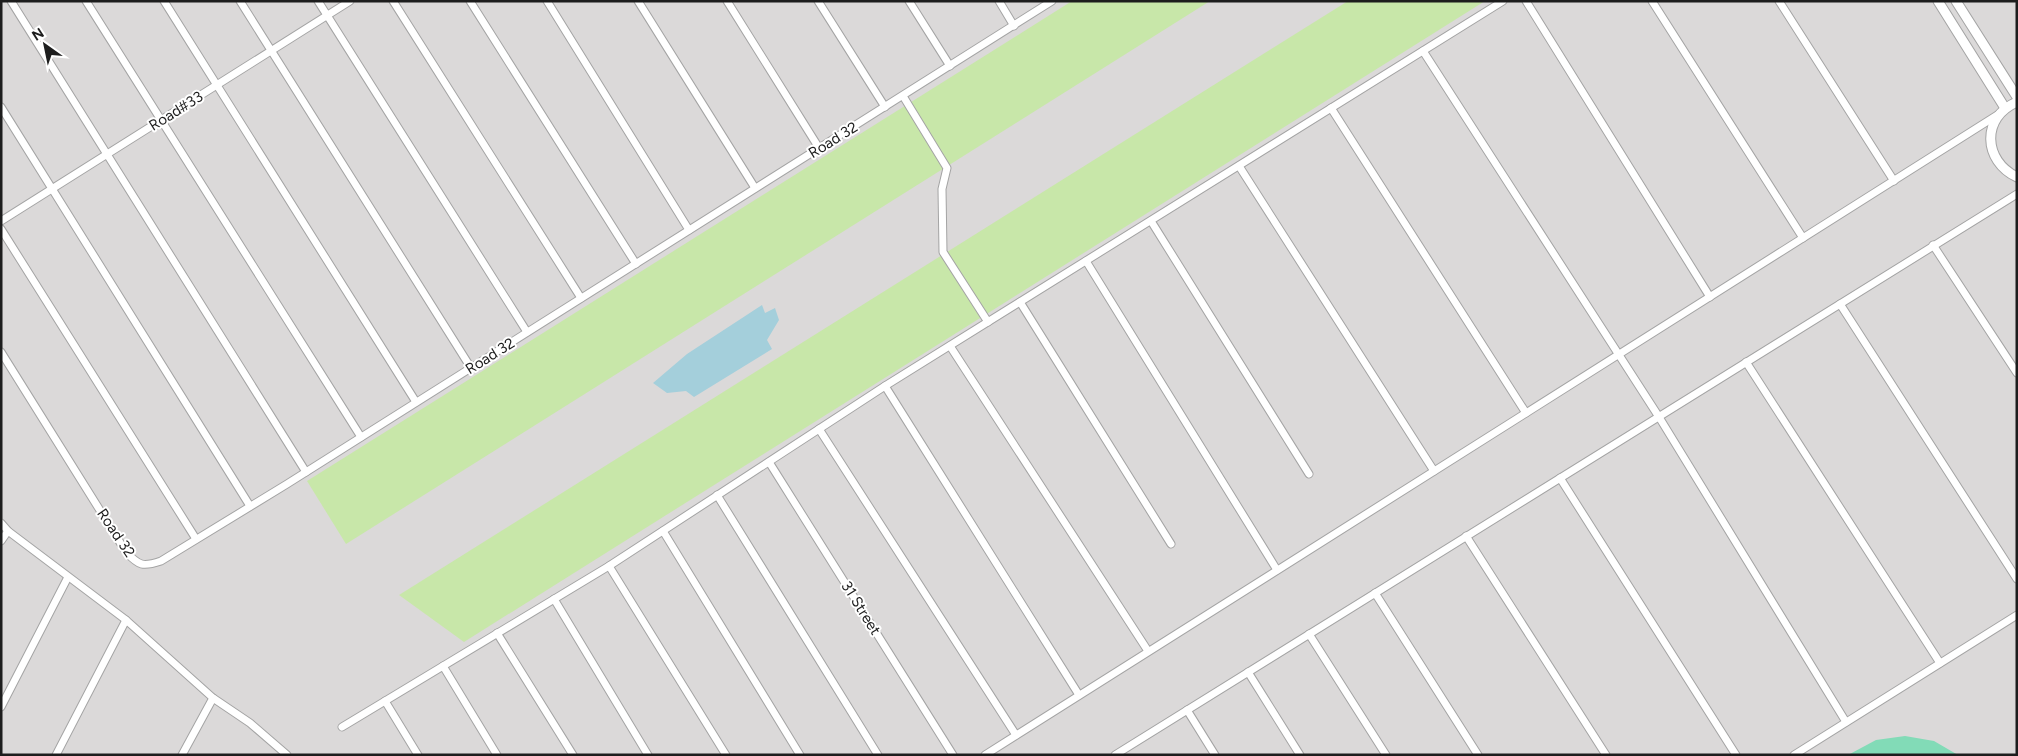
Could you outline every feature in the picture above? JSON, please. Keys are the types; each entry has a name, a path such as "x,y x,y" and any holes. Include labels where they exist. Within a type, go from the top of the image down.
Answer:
{"street":[{"path":"11,1 306,472"},
{"path":"86,1 361,437"},
{"path":"164,1 416,402"},
{"path":"240,1 471,368"},
{"path":"318,1 527,332"},
{"name":"Road#33","path":"1,221 350,1"},
{"path":"393,1 581,298"},
{"path":"470,1 636,264"},
{"path":"547,1 689,230"},
{"path":"638,1 755,188"},
{"path":"727,1 819,148"},
{"path":"818,1 885,107"},
{"path":"909,1 950,66"},
{"path":"999,1 1014,26"},
{"name":"Road 32","path":"1,352 126,552 135,562 147,566 160,561 306,472 1052,1"},
{"path":"342,727 608,566 885,386 1503,1"},
{"path":"1526,1 1710,297"},
{"path":"1652,1 1803,238"},
{"path":"1779,1 1894,181"},
{"path":"1938,1 2002,111"},
{"path":"1956,1 2017,97"},
{"path":"1423,51 1658,417 1846,722"},
{"path":"902,96 947,168 942,189 943,252 988,322"},
{"path":"985,755 2017,102"},
{"path":"1,107 250,506"},
{"path":"1331,108 1526,413"},
{"path":"2002,111 1993,124 1990,137 1992,149 1996,161 2005,170 2017,177"},
{"path":"1239,166 1434,471"},
{"path":"1115,755 1123,753 1187,710 1375,592 2017,194"},
{"path":"1151,221 1309,474"},
{"path":"1,229 196,539"},
{"path":"1934,245 2017,373"},
{"path":"1086,261 1277,570"},
{"path":"1020,302 1171,544"},
{"path":"1840,304 2017,579"},
{"path":"950,346 1148,652"},
{"path":"1746,362 1940,663"},
{"path":"885,386 1079,695"},
{"path":"819,429 1016,735"},
{"name":"31 Street","path":"769,462 953,755"},
{"path":"1560,478 1736,755"},
{"path":"717,495 878,755"},
{"path":"1,523 8,531 126,620 214,698 250,723 287,755"},
{"path":"1,541 8,531"},
{"path":"663,531 800,755"},
{"path":"1466,536 1606,755"},
{"path":"608,566 726,755"},
{"path":"1,707 68,577"},
{"path":"1375,592 1478,755"},
{"path":"554,599 648,755"},
{"path":"1794,755 2017,615"},
{"path":"56,755 126,620"},
{"path":"497,633 573,755"},
{"path":"1309,634 1386,755"},
{"path":"443,666 497,755"},
{"path":"1248,672 1300,755"},
{"path":"182,755 214,698"},
{"path":"386,701 418,755"},
{"path":"1187,710 1214,755"},
{"path":"276,755 280,748"}],"shaded area":[{"path":"1,1 2017,1 2017,755 1,755"}],"green space":[{"path":"1072,1 1210,1 346,544 307,481"},
{"path":"1348,1 1485,1 464,642 399,595"},
{"path":"1905,736 1934,741 1958,755 1848,755 1876,740"}],"water":[{"path":"762,305 765,313 775,308 779,320 767,340 772,349 694,397 686,391 667,393 653,383 687,354"}]}
